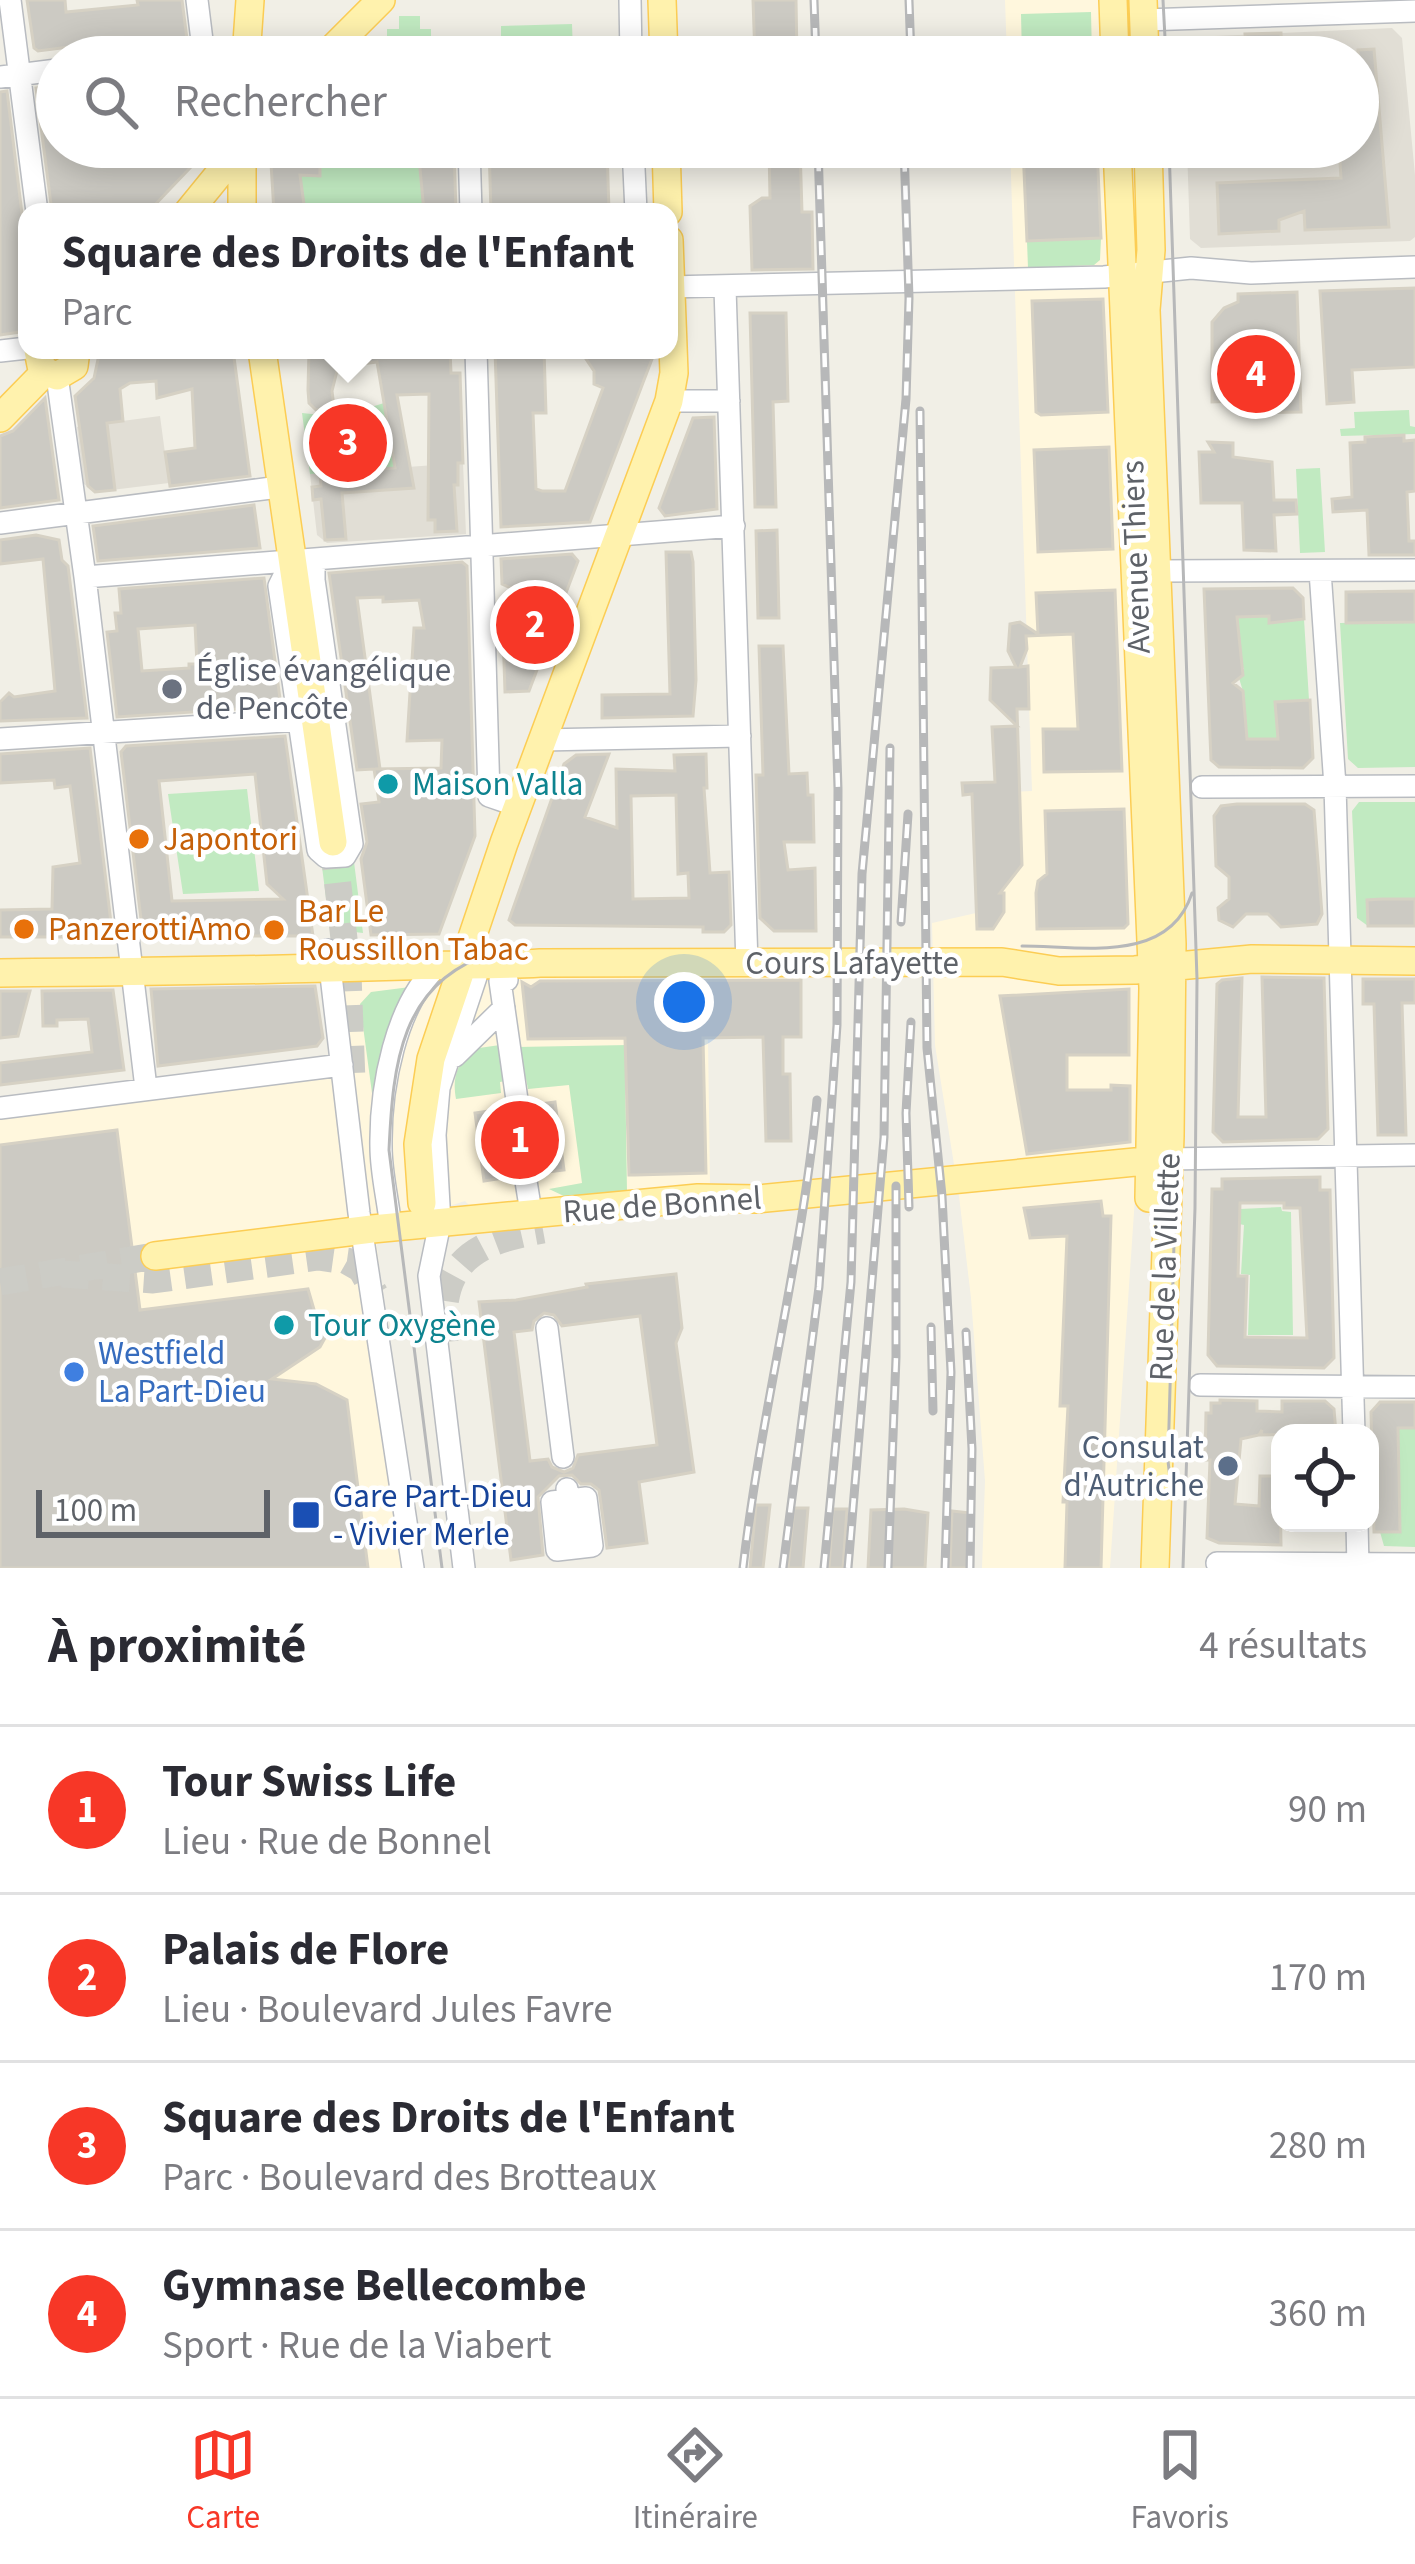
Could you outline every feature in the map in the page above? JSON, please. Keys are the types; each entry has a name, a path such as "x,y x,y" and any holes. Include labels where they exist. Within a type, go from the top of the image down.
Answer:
{"main road":[{"path":"247,36 250,0"},
{"path":"345,36 381,0"},
{"path":"662,0 663,36"},
{"path":"193,203 215,168"},
{"path":"242,168 242,203"},
{"path":"667,168 668,203"},
{"name":"Avenue Thiers","path":"1120,168 1145,310 1158,571 1161,967"},
{"name":"Avenue Thiers","path":"1146,168 1136,272 1161,967"},
{"path":"0,418 47,366 74,366 75,359"},
{"path":"263,359 279,487 305,561 333,842"},
{"path":"431,1213 418,1144 424,1090 452,964 518,806 544,720 618,536 672,387 671,359"},
{"name":"Cours Lafayette","path":"0,973 132,972 329,960 506,967 540,963 1002,962 1059,971 1252,959 1415,962"},
{"name":"Rue de la Villette","path":"1155,1568 1161,967"},
{"name":"Rue de la Villette","path":"1140,1568 1159,1160"},
{"name":"Rue de Bonnel","path":"155,1256 361,1230 431,1213 757,1199 1159,1160"},
{"path":"543,1230 742,1207 757,1199"}],"street":[{"path":"10,0 10,76 35,203"},
{"path":"197,0 202,36"},
{"path":"630,0 631,36"},
{"path":"1144,10 1415,11"},
{"path":"470,168 471,203"},
{"path":"634,168 635,203"},
{"path":"678,287 1415,267"},
{"path":"725,288 747,964"},
{"path":"476,359 489,796 518,806"},
{"path":"47,366 85,578 146,1088"},
{"path":"672,387 729,401"},
{"path":"0,523 279,487"},
{"path":"85,578 734,526"},
{"path":"305,561 314,568 352,844 345,856 326,857 317,850 279,586 305,561"},
{"path":"1158,571 1415,571"},
{"path":"1320,572 1342,962 1354,1424"},
{"path":"0,739 298,720"},
{"path":"544,720 740,736"},
{"path":"1202,787 1415,786"},
{"path":"329,960 361,1230 413,1568"},
{"path":"389,1213 381,1149 383,1110 401,1019 420,983 452,964 476,977 448,1055 435,1136 429,1276 464,1568"},
{"path":"507,980 500,981 516,1099"},
{"path":"448,1055 455,1056 504,1008"},
{"path":"0,1108 341,1065"},
{"path":"1159,1160 1415,1155"},
{"path":"547,1328 544,1394 563,1457"},
{"path":"1200,1385 1415,1387"},
{"path":"568,1494 573,1536"},
{"path":"1357,1532 1358,1566"},
{"path":"1216,1563 1415,1564"}],"shaded area":[{"path":"1005,0 1101,0 1102,36 1006,36"},
{"path":"1392,28 1402,38 1415,175 1415,237 1410,241 1201,248 1190,239 1188,168 1379,168 1379,36 1214,36"},
{"path":"1011,168 1107,168 1146,970 1110,1568 982,1568 985,1481 971,1298 935,1045 932,923 976,913 972,794 1032,791"},
{"path":"160,416 169,483 95,492 84,484 77,427"},
{"path":"463,463 466,534 327,543 317,535 310,474"},
{"path":"323,977 801,978 801,1037 708,1038 710,1187 471,1207 465,1201 374,1220 412,1568 0,1568 0,1109 335,1068"}],"green space":[{"path":"1091,12 1092,36 1022,36 1021,14"},
{"path":"399,16 420,16 420,29 431,29 431,36 387,36 387,29 399,29"},
{"path":"572,24 572,36 501,36 501,26"},
{"path":"320,168 420,168 423,203 304,203 300,175 320,175"},
{"path":"1101,238 1100,260 1094,265 1028,268 1027,241"},
{"path":"358,403 368,408 384,403 398,468 310,474 302,413 331,416"},
{"path":"1409,410 1415,434 1341,436 1340,429 1355,428 1354,412"},
{"path":"1320,468 1325,552 1300,553 1296,469"},
{"path":"1269,616 1270,623 1304,619 1309,700 1279,729 1278,739 1247,739 1239,678 1244,668 1239,667 1242,650 1238,649 1234,617"},
{"path":"1415,622 1415,767 1358,768 1348,759 1340,623"},
{"path":"247,789 259,891 183,894 168,794"},
{"path":"1359,802 1415,802 1415,899 1368,900 1368,926 1357,918 1352,811"},
{"path":"353,854 363,933 330,929 321,859"},
{"path":"410,987 379,1094 372,1093 360,1004 371,992"},
{"path":"500,1045 505,1081 500,1082 501,1093 456,1099 455,1078 467,1055 472,1049"},
{"path":"628,1045 627,1192 568,1198 549,1189 582,1183 569,1085 528,1089 517,1047"},
{"path":"1281,1207 1291,1212 1293,1335 1248,1335 1250,1275 1241,1274 1244,1225 1239,1224 1240,1209"},
{"path":"1398,1428 1415,1428 1415,1547 1384,1546 1380,1532 1400,1532"}],"building":[{"path":"27,0 65,0 66,12 138,5 137,0 182,0 187,36 36,36 34,48"},
{"path":"753,0 796,0 797,36 754,36"},
{"path":"7,91 21,203 18,332 0,335 0,92"},
{"path":"1379,108 1389,227 1305,230 1304,211 1279,220 1279,231 1219,234 1217,183 1341,178 1340,168 1379,168"},
{"path":"46,168 190,168 157,203 51,203"},
{"path":"271,168 320,168 320,176 300,175 304,203 273,203"},
{"path":"420,168 455,168 456,203 423,203"},
{"path":"490,168 608,168 609,203 491,203"},
{"path":"769,168 801,168 802,212 812,212 813,269 752,270 750,206 770,198"},
{"path":"1024,168 1098,168 1101,238 1027,241"},
{"path":"1415,288 1415,367 1352,370 1354,402 1327,404 1320,291"},
{"path":"1297,292 1301,412 1242,413 1240,401 1212,402 1212,322 1224,308 1238,302 1238,294"},
{"path":"1103,299 1108,412 1041,415 1036,412 1032,301"},
{"path":"750,313 786,313 788,401 773,402 776,507 755,507"},
{"path":"98,359 234,359 250,476 170,486 165,452 195,448 192,389 157,398 156,381 130,383 120,389 123,421 107,423 115,490 95,492 88,486 75,396 94,378"},
{"path":"309,359 450,359 451,373 460,373 463,463 458,463 458,485 454,485 457,531 435,532 435,520 428,520 429,394 397,395 414,488 342,493 346,539 325,540 321,499 313,500 312,487 321,486 320,474 395,468 377,362 338,367 334,407 316,410 309,403"},
{"path":"495,359 544,359 546,413 533,413 536,489 565,491 603,388 594,384 594,371 586,359 652,359 590,522 501,527"},
{"path":"45,398 59,500 0,508 0,436 13,431"},
{"path":"714,417 717,509 665,516 659,508 693,418"},
{"path":"1404,435 1404,441 1415,440 1415,491 1407,492 1409,541 1415,541 1415,555 1369,555 1367,510 1333,512 1332,499 1352,497 1350,443 1365,442 1365,437"},
{"path":"1208,442 1233,443 1233,457 1272,462 1274,500 1296,500 1297,514 1274,515 1276,551 1244,550 1242,503 1201,503 1199,452 1214,452"},
{"path":"1109,447 1113,549 1038,552 1034,450"},
{"path":"254,505 260,548 98,561 93,526"},
{"path":"777,530 779,618 758,618 756,531"},
{"path":"36,535 59,540 62,560 68,566 87,718 0,721 0,702 9,693 14,697 55,691 43,559 0,564 0,540"},
{"path":"666,552 691,552 693,562 693,716 602,718 602,695 670,694"},
{"path":"572,554 578,561 529,691 505,692 503,632 509,634 524,594 502,584 501,559"},
{"path":"462,562 467,566 475,836 439,934 371,935 361,859 367,842 361,804 379,802 374,769 357,770 329,573","holes":["383,597 383,602 419,600 424,628 414,628 407,741 442,740 441,768 380,769 357,598"]},
{"path":"264,578 281,706 117,717 107,632 117,631 119,589","holes":["195,625 197,664 142,671 138,629"]},
{"path":"1293,588 1303,598 1304,619 1269,623 1269,616 1237,617 1243,675 1233,683 1243,691 1247,739 1278,739 1275,702 1310,700 1313,758 1303,768 1219,767 1211,760 1204,589"},
{"path":"1115,590 1122,771 1044,772 1043,729 1078,729 1073,634 1026,636 1020,667 1028,666 1029,709 1017,709 1022,865 1000,893 1004,893 1004,912 993,929 977,929 972,794 963,795 962,783 995,782 992,727 1017,726 990,700 991,668 1016,667 1008,651 1010,624 1020,622 1038,634 1036,593"},
{"path":"1415,591 1415,622 1346,623 1346,592"},
{"path":"759,646 783,646 789,774 807,773 808,795 813,795 814,842 784,842 788,870 815,868 816,931 774,931 760,918"},
{"path":"285,736 313,936 143,936 121,752 126,746","holes":["255,774 267,884 283,899 172,901 159,781"]},
{"path":"90,748 112,931 107,937 0,937 0,910 52,909 53,867 80,863 70,786 55,788 54,780 0,783 0,754"},
{"path":"609,754 585,817 617,828 616,769 675,771 674,755 706,754 710,873 729,872 731,925 724,932 703,932 703,927 515,925 509,920 564,764 576,755","holes":["676,795 678,874 688,873 689,898 633,899 631,796"]},
{"path":"1305,804 1314,810 1322,914 1317,924 1281,927 1268,914 1246,914 1233,927 1219,920 1218,908 1229,899 1229,877 1216,866 1214,816 1221,806"},
{"path":"1124,809 1128,924 1124,928 1037,929 1038,881 1047,874 1045,811"},
{"path":"1415,899 1415,926 1368,926 1367,900"},
{"path":"1262,977 1324,978 1328,1129 1318,1139 1223,1142 1213,1132 1217,984 1222,980 1242,978 1238,1117 1266,1117"},
{"path":"1363,979 1415,979 1415,1003 1402,1003 1406,1135 1378,1135 1374,1004 1363,1004"},
{"path":"801,980 801,1037 783,1037 783,1074 790,1074 791,1141 766,1141 763,1037 703,1038 706,1173 629,1175 625,1038 528,1039 522,982 531,987 540,981"},
{"path":"315,986 323,1038 317,1046 158,1066 151,989"},
{"path":"1129,989 1129,1055 1067,1055 1067,1090 1130,1086 1130,1142 1027,1154 1000,996"},
{"path":"113,990 124,1070 0,1085 0,1063 92,1052 88,1019 57,1020 57,1026 43,1026 42,991"},
{"path":"0,991 30,991 18,1036 0,1038"},
{"path":"555,1102 564,1170 540,1173 536,1165 524,1160 515,1164 510,1177 484,1181 475,1113 503,1109 507,1117 519,1122 528,1118 533,1105"},
{"name":"Westfield La Part-Dieu","path":"117,1130 140,1310 308,1289 315,1313 330,1329 320,1347 272,1379 316,1384 347,1400 368,1568 0,1568 0,1145"},
{"path":"1320,1177 1320,1190 1330,1190 1334,1358 1324,1368 1217,1366 1208,1355 1212,1189 1222,1189 1222,1179","holes":["1240,1203 1284,1203 1284,1208 1300,1208 1307,1338 1245,1337 1247,1276 1238,1276"]},
{"path":"1101,1201 1103,1216 1111,1216 1101,1568 1065,1568 1068,1406 1060,1406 1067,1236 1030,1238 1024,1208"},
{"path":"676,1274 682,1328 676,1343 694,1472 639,1482 647,1543 607,1548 599,1490 572,1475 559,1476 538,1497 543,1555 511,1560 479,1302 516,1300 586,1284","holes":["544,1313 554,1315 562,1326 640,1316 657,1445 578,1455 573,1468 564,1472 552,1467 548,1459 530,1461 514,1332 532,1330"]},
{"name":"Consulat d'Autriche","path":"1257,1401 1257,1411 1282,1412 1282,1401 1325,1401 1334,1409 1335,1424 1271,1424 1271,1435 1261,1435 1262,1430 1241,1439 1235,1504 1259,1506 1260,1476 1271,1476 1271,1532 1281,1532 1281,1545 1219,1543 1207,1538 1210,1460 1205,1460 1206,1413 1211,1413 1211,1403"},
{"path":"1380,1402 1415,1402 1415,1428 1398,1428 1400,1532 1379,1532 1379,1424 1371,1424 1371,1412"},
{"path":"756,1505 770,1505 763,1568 750,1568"},
{"path":"794,1508 808,1508 803,1568 788,1568"},
{"path":"833,1509 847,1509 843,1568 829,1568"},
{"path":"871,1510 928,1513 925,1568 868,1568"},
{"path":"952,1511 971,1513 969,1568 950,1568"}],"tunnel":[{"path":"333,842 348,974 352,1082"},
{"path":"445,1342 447,1293 464,1261 497,1241 543,1230"},
{"path":"0,1282 155,1256"},
{"path":"62,1274 153,1280 318,1257 347,1261 361,1269 375,1294"}],"tram line":[{"path":"1163,0 1165,36"},
{"path":"1170,168 1197,979 1183,1568"},
{"path":"1022,946 1096,948 1144,941 1164,932 1181,916 1192,893"},
{"path":"442,1568 389,1150 391,1118 399,1058 420,1005 462,966 493,953"},
{"path":"1172,1495 1168,1461 1175,1207 1181,1171"}],"railway":[{"path":"814,0 815,36"},
{"path":"909,0 910,36"},
{"path":"783,1568 819,1287 837,1025 838,789 819,168"},
{"path":"824,1568 851,1282 862,874 906,399 905,168"},
{"path":"920,411 927,1048 942,1196 951,1372 945,1568"},
{"path":"848,1568 884,1137 890,748"},
{"path":"901,922 908,814"},
{"path":"909,1207 906,1113 911,1022"},
{"path":"743,1568 817,1100"},
{"path":"888,1568 896,1186"},
{"path":"931,1327 933,1411"},
{"path":"966,1332 972,1449 970,1568"}],"place":[{"name":"Gymnase Bellecombe","path":"1256,374"},
{"name":"Square des Droits de l'Enfant","path":"348,443"},
{"name":"Palais de Flore","path":"535,625"},
{"name":"Église évangélique de Pencôte","path":"172,689"},
{"name":"Maison Valla","path":"388,784"},
{"name":"Japontori","path":"139,839"},
{"name":"PanzerottiAmo","path":"24,929"},
{"name":"Bar Le Roussillon Tabac","path":"274,930"},
{"name":"Tour Swiss Life","path":"520,1140"},
{"name":"Tour Oxygène","path":"284,1325"},
{"name":"Westfield La Part-Dieu","path":"74,1372"},
{"name":"Consulat d'Autriche","path":"1228,1466"},
{"name":"Gare Part-Dieu - Vivier Merle","path":"306,1515"}]}
